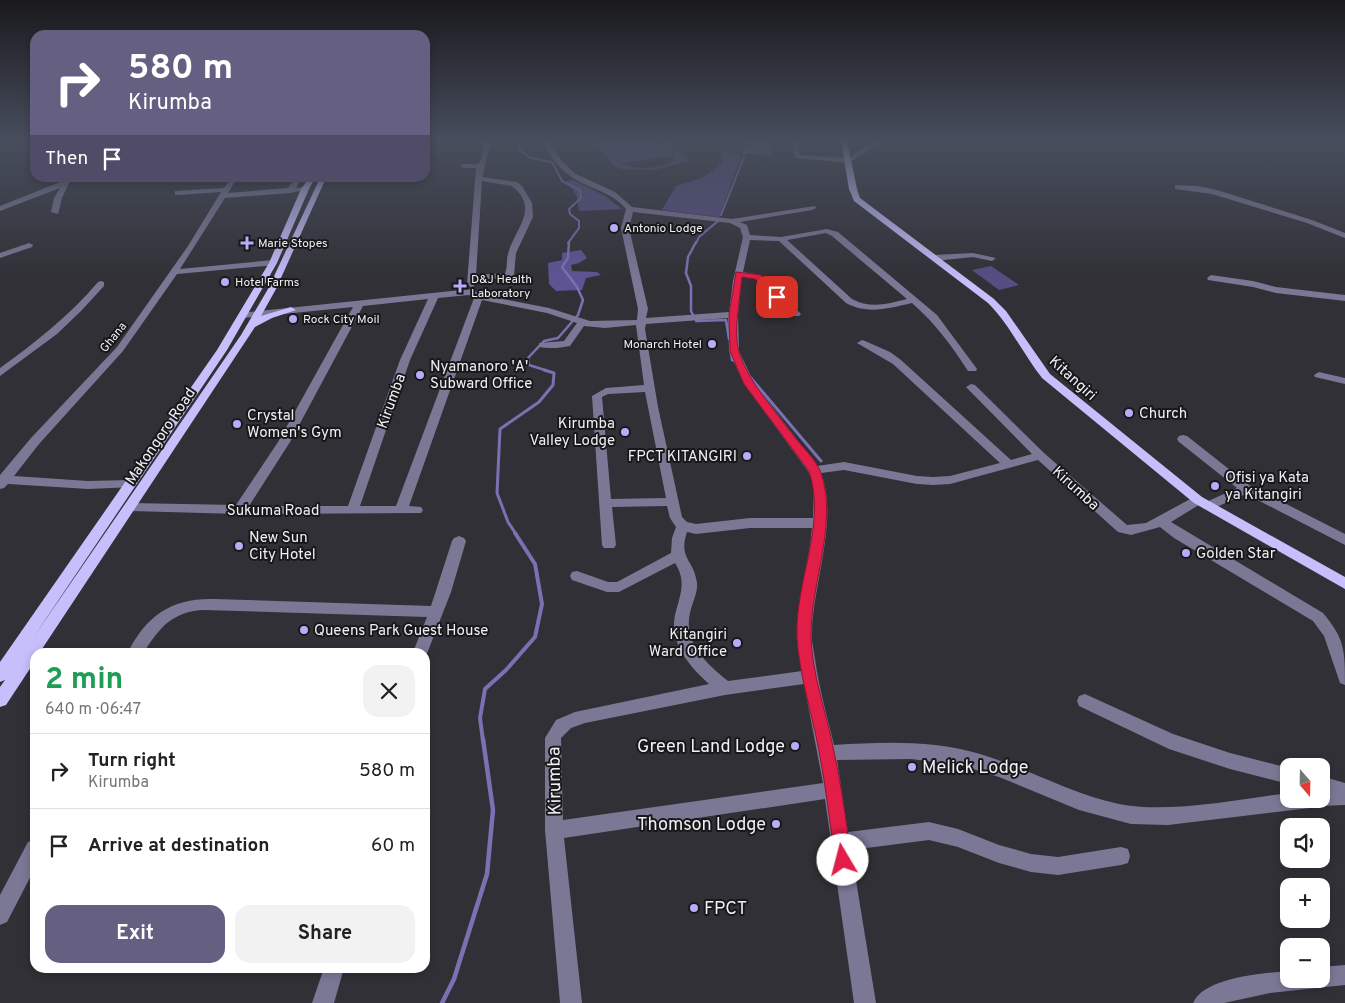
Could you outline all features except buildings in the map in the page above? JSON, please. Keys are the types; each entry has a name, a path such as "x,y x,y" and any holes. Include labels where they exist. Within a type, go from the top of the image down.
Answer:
{"main road":[{"name":"Makongoro Road","path":"35,648 258,314 318,188"},
{"name":"Kitangiri","path":"853,188 857,199 991,301 1003,313 1036,364 1060,389 1203,503 1345,584"},
{"name":"Makongoro Road","path":"0,675 222,350 272,263 305,190"},
{"path":"267,297 271,303 278,307 291,310"},
{"path":"251,325 269,316 291,310"},
{"name":"Makongoro Road","path":"0,700 30,655"}],"street":[{"path":"0,209 49,188"},
{"path":"55,212 58,198 63,188"},
{"name":"Ghana","path":"2,481 35,441 120,349 192,246 228,188"},
{"path":"401,510 475,294 472,278 478,188"},
{"path":"472,278 511,273 512,253 529,216 528,203 520,188"},
{"path":"598,188 614,195 630,209 732,221 812,208"},
{"path":"1191,188 1210,189 1252,204 1296,215 1345,236"},
{"path":"178,193 305,190"},
{"path":"630,209 625,228 643,309 640,329 676,518 683,526 696,529 750,523 819,523"},
{"path":"732,221 744,227 747,237 738,274 733,315 734,351 749,384 814,470 820,486 817,550 806,605 804,635 810,677 827,753 831,790 841,842 865,1003"},
{"path":"747,237 781,239 821,231 832,232 916,300 946,330 972,369"},
{"path":"781,239 849,301 859,307 869,309 916,300"},
{"path":"0,256 29,245"},
{"path":"934,258 973,255 992,258"},
{"path":"173,272 272,263"},
{"path":"738,274 758,277 796,314"},
{"path":"1210,278 1253,284 1276,290 1345,298"},
{"path":"0,373 54,333 80,309 101,284"},
{"path":"243,315 434,296 475,294 577,320 605,325 733,315"},
{"name":"Kirumba","path":"353,509 406,360 434,296"},
{"path":"240,510 284,442 360,303"},
{"path":"542,345 567,344 577,320"},
{"path":"862,343 898,362 1009,464"},
{"path":"1319,375 1345,382"},
{"name":"Kirumba","path":"970,387 1040,456 1123,529 1135,531 1203,503 1239,492 1245,488"},
{"path":"609,545 596,407 597,396 606,391 650,388"},
{"path":"1183,439 1245,488 1345,540"},
{"path":"814,470 844,466 917,480 950,480 1040,456"},
{"path":"2,481 88,485 130,484"},
{"path":"606,503 673,502"},
{"name":"Sukuma Road","path":"130,507 240,510 417,510"},
{"path":"1160,521 1179,535 1318,617 1331,634 1345,678"},
{"path":"683,526 677,540 676,551 690,584 682,616 681,631 693,658 725,688"},
{"path":"422,648 437,612 459,541"},
{"path":"577,576 607,587 619,587 677,556"},
{"path":"138,648 160,622 171,612 182,607 258,606 437,612"},
{"name":"Kirumba","path":"571,1003 554,830 553,738 557,728 565,722 585,716 725,688 810,677"},
{"path":"1085,701 1169,741 1248,766 1280,774"},
{"path":"827,753 912,750 961,757 1007,770 1080,801 1118,813 1168,816 1280,803"},
{"path":"1330,786 1345,790"},
{"path":"554,830 831,790"},
{"path":"1330,797 1345,796"},
{"path":"841,842 929,832 958,838 999,854 1031,863 1058,866 1122,856"},
{"path":"0,915 30,858"},
{"path":"323,1003 332,973"},
{"path":"1204,1003 1232,990 1264,983 1305,981 1345,976"}],"shaded area":[{"path":"571,188 589,188 605,196 622,209 579,211 577,197"},
{"path":"675,188 730,188 719,217 662,210"},
{"path":"581,250 587,258 571,265 572,271 597,272 601,275 586,278 582,290 556,291 549,284 548,263 562,260 562,253"},
{"path":"991,266 1019,285 999,290 972,270"}],"waterway":[{"path":"568,243 579,228 579,221 570,214 569,209 581,198 580,190 576,188"},
{"path":"721,215 732,188"},
{"path":"696,243 699,237 718,221"},
{"path":"548,371 529,365 528,358 544,341 558,338 578,315 583,300 577,287 562,267 568,258 569,242"},
{"path":"693,315 691,311 691,286 686,273 688,257 696,242"},
{"path":"696,321 726,320 729,339"},
{"path":"731,353 732,360 738,362"},
{"path":"516,534 508,522 497,493 500,429 539,402 553,385 554,373 544,370"},
{"path":"750,377 821,461"},
{"path":"483,741 480,718 485,689 506,670 535,637 542,604 535,564 515,533"},
{"path":"442,1003 454,979 487,874 493,810 483,739"}],"place":[{"name":"Antonio Lodge","path":"614,228"},
{"name":"Marie Stopes","path":"247,243"},
{"name":"Hotel Farms","path":"225,282"},
{"name":"D&J Health Laboratory","path":"460,286"},
{"name":"Rock City Moil","path":"293,319"},
{"name":"Monarch Hotel","path":"712,344"},
{"name":"Nyamanoro 'A' Subward Office","path":"420,375"},
{"name":"Church","path":"1129,413"},
{"name":"Crystal Women's Gym","path":"237,424"},
{"name":"Kirumba Valley Lodge","path":"625,432"},
{"name":"FPCT KITANGIRI","path":"747,456"},
{"name":"Ofisi ya Kata ya Kitangiri","path":"1215,486"},
{"name":"New Sun City Hotel","path":"239,546"},
{"name":"Golden Star","path":"1186,553"},
{"name":"Queens Park Guest House","path":"304,630"},
{"name":"Kitangiri Ward Office","path":"737,643"},
{"name":"Green Land Lodge","path":"795,746"},
{"name":"Melick Lodge","path":"912,767"},
{"name":"Thomson Lodge","path":"776,824"},
{"name":"FPCT","path":"694,908"}],"route":[{"path":"777,297 755,275 738,274 733,315 734,351 749,384 791,437 814,470 820,486 821,504 817,550 806,605 804,635 810,677 827,753 831,790 843,860"}]}
